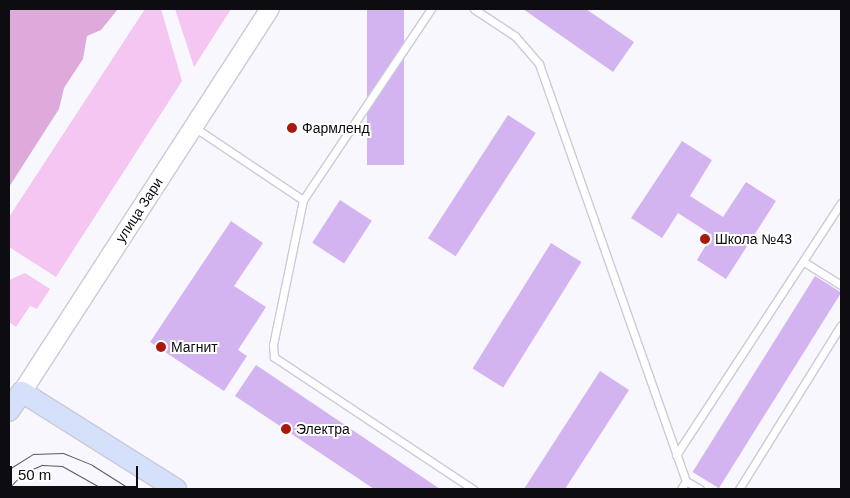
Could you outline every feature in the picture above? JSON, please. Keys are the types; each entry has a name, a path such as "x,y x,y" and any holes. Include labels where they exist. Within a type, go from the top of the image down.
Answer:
{"main road":[{"name":"улица Зари","path":"9,411 22,392"},
{"path":"22,392 176,489"}],"street":[{"name":"улица Зари","path":"22,392 270,9"}],"lane":[{"path":"431,9 303,200 272,346 274,358 473,489"},
{"path":"474,9 515,36 539,64 676,455 686,481 700,489"},
{"path":"194,127 303,200"},
{"path":"676,455 841,203"},
{"path":"804,262 841,285"},
{"path":"739,489 841,325"},
{"path":"681,489 686,481"}],"shaded area":[{"path":"9,9 118,9 101,30 87,36 83,59 64,88 59,109 9,187"},
{"path":"145,9 161,9 182,81 56,277 9,247 9,217"},
{"path":"175,9 231,9 194,67"},
{"path":"25,273 50,289 37,309 30,306 16,327 9,322 9,280"}],"building":[{"path":"367,9 404,9 404,165 367,165"},
{"path":"523,9 586,9 634,42 613,72"},
{"path":"508,115 536,133 456,256 428,238"},
{"path":"682,141 712,160 690,196 723,217 746,182 776,201 726,279 697,260 712,235 678,213 662,238 631,218"},
{"path":"340,200 372,221 344,263 312,243"},
{"path":"231,221 263,243 234,286 266,307 238,350 247,356 224,391 150,342"},
{"path":"551,243 582,262 503,388 473,369"},
{"path":"815,276 841,293 719,488 693,472"},
{"path":"256,365 440,489 374,489 235,396"},
{"path":"600,371 629,390 565,489 524,489"}],"tram line":[{"path":"9,469 33,454 63,453 92,465 130,489"},
{"path":"9,488 23,473 42,465 62,466 103,489"}],"place":[{"name":"Фармленд","path":"292,128"},
{"name":"Школа №43","path":"705,239"},
{"name":"Магнит","path":"161,347"},
{"name":"Электра","path":"286,429"}]}
